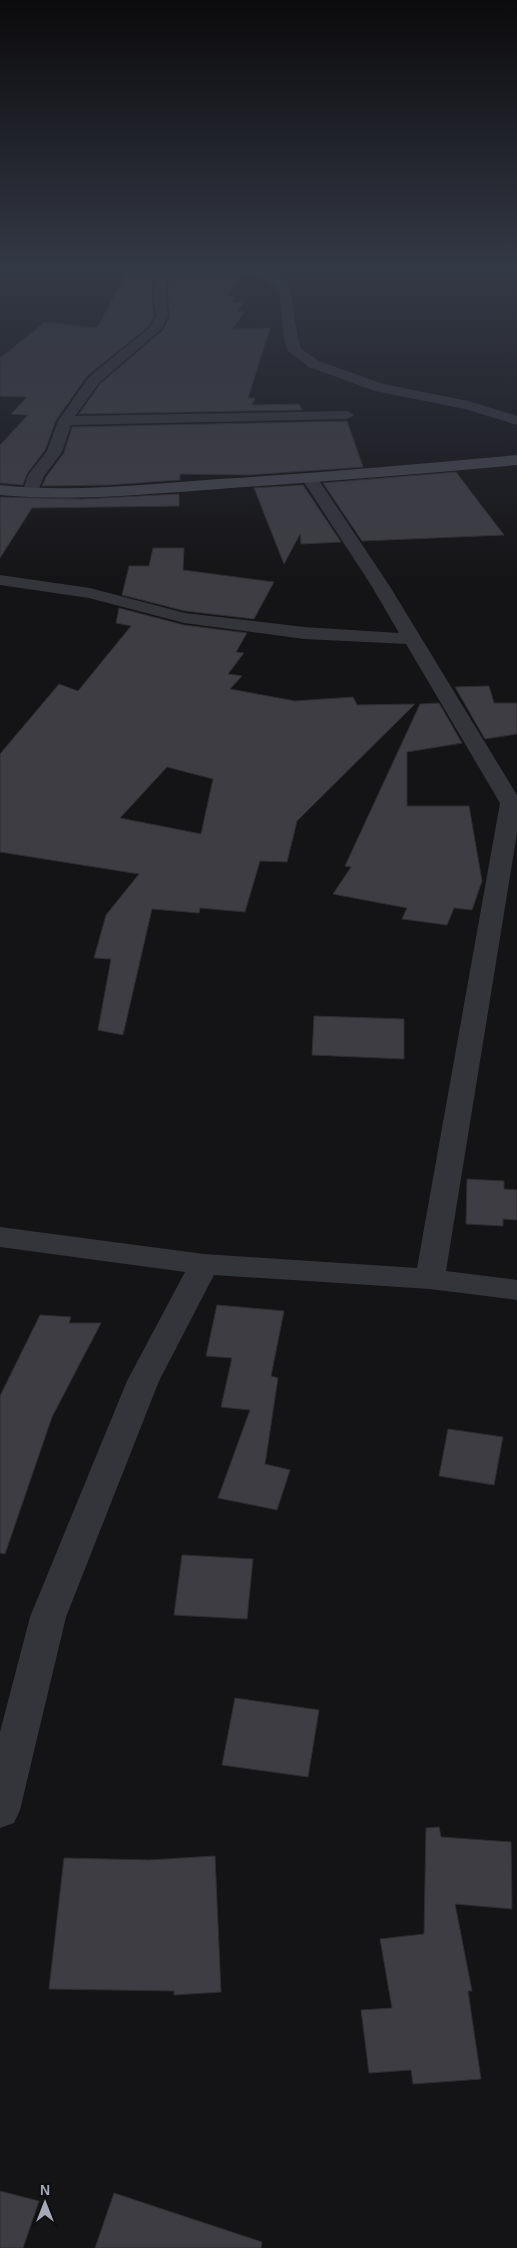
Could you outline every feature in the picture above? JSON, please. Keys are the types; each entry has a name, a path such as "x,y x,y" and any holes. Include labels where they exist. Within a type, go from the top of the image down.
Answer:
{"street":[{"path":"30,493 36,475 54,452 65,421 94,380 100,375"},
{"path":"344,375 380,388 468,405 517,421"},
{"path":"65,421 347,415"},
{"path":"0,490 30,493 129,492 218,484 310,479 517,460"},
{"path":"310,479 412,639 511,803 430,1279"},
{"path":"0,580 90,593 184,618 304,633 412,639"},
{"path":"0,1237 204,1264 430,1279 517,1290"},
{"path":"0,1810 48,1617 143,1381 204,1264"}],"building":[{"path":"0,375 88,375 56,420 45,450 27,474 23,485 0,483 0,445 28,415 11,414 27,397 0,396"},
{"path":"111,375 255,375 248,398 255,398 252,405 299,404 302,410 79,414 100,384"},
{"path":"347,421 363,467 249,475 180,474 180,480 109,485 42,486 46,477 64,453 72,427"},
{"path":"456,472 504,535 362,541 323,483"},
{"path":"303,485 341,542 301,544 300,534 284,564 254,488"},
{"path":"179,494 179,506 32,508 0,558 0,497 82,499"},
{"path":"153,548 184,548 183,570 274,582 254,619 185,611 122,595 129,566 149,566"},
{"path":"119,608 184,625 247,633 236,652 244,653 228,674 242,676 230,689 295,701 353,697 357,705 415,704 297,821 287,862 260,861 245,912 200,908 199,913 152,909 123,1035 98,1030 111,959 94,958 106,915 139,874 0,852 0,754 59,684 78,691 131,626 116,623","holes":["167,767 213,779 201,834 120,818"]},
{"path":"489,686 494,703 517,703 517,734 485,739 455,687"},
{"path":"439,703 462,743 407,752 407,806 469,806 482,881 472,910 454,908 447,925 402,919 407,908 333,894 351,867 345,866 420,704"},
{"path":"314,1016 404,1019 404,1059 312,1055"},
{"path":"467,1179 504,1181 504,1189 517,1190 517,1220 503,1219 503,1226 466,1224"},
{"path":"217,1305 284,1311 271,1376 278,1378 265,1464 290,1470 277,1510 218,1498 250,1410 221,1407 232,1358 206,1356"},
{"path":"40,1315 71,1317 69,1323 101,1323 52,1417 5,1554 0,1553 0,1396"},
{"path":"448,1429 503,1437 494,1485 439,1476"},
{"path":"182,1555 253,1559 247,1619 174,1615"},
{"path":"235,1698 319,1710 308,1777 222,1765"},
{"path":"439,1827 441,1837 511,1842 512,1909 455,1904 472,1991 468,1991 481,2079 413,2084 411,2070 369,2073 361,2010 392,2008 380,1939 424,1934 426,1828"},
{"path":"215,1856 221,1992 174,1995 174,1991 49,1989 64,1858 149,1860"},
{"path":"0,2191 39,2201 23,2248 0,2248"},
{"path":"114,2193 262,2242 261,2248 95,2248"}]}
